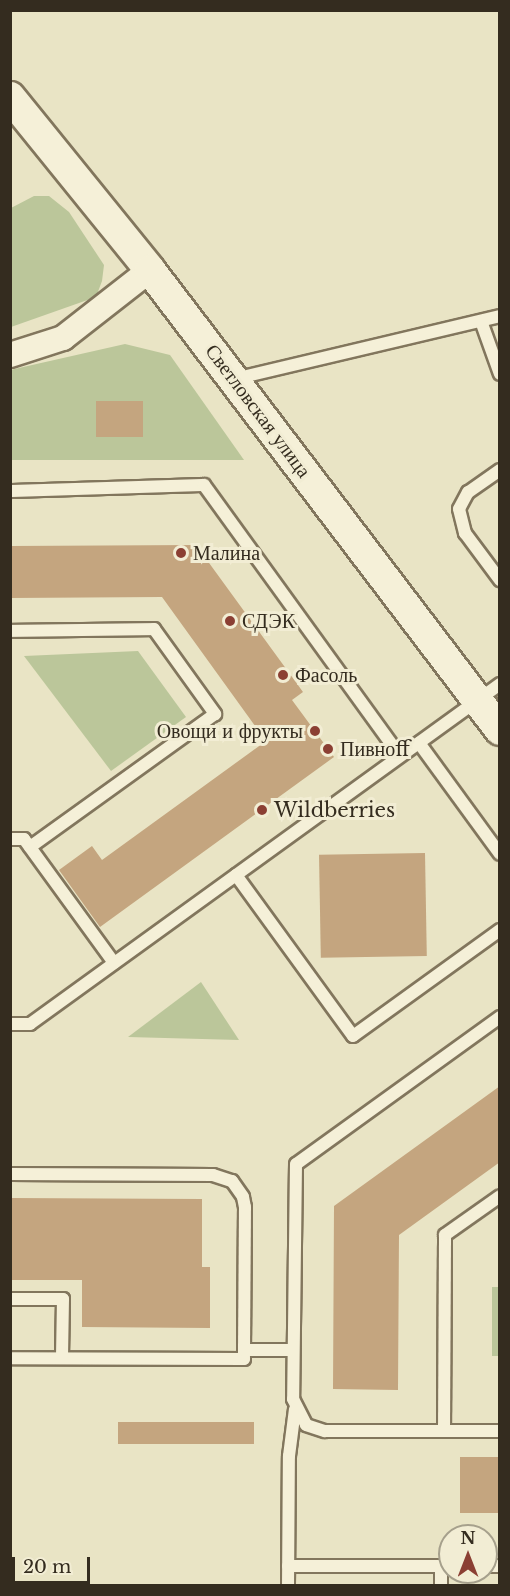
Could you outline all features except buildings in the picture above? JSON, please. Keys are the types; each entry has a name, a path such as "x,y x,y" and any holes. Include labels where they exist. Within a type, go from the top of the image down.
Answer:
{"street":[{"name":"Светловская улица","path":"10,97 150,270 233,379 488,692 500,730"},
{"path":"10,355 63,338 150,270"}],"lane":[{"path":"233,379 500,316"},
{"path":"481,321 500,374"},
{"path":"500,470 468,492 459,509 465,533 500,580"},
{"path":"10,491 204,485 400,756"},
{"path":"10,631 154,629 215,714 30,847"},
{"path":"10,1024 30,1024 488,692"},
{"path":"419,743 500,854"},
{"path":"10,839 24,839 114,963"},
{"path":"236,875 353,1036 500,930"},
{"path":"288,1586 289,1456 295,1409 296,1164 500,1017"},
{"path":"10,1174 213,1175 232,1181 243,1197 245,1207 244,1359 10,1358"},
{"path":"444,1431 445,1235 500,1196"},
{"path":"10,1299 63,1299 62,1358"},
{"path":"244,1350 294,1350"},
{"path":"295,1409 306,1425 325,1431 500,1431"},
{"path":"288,1566 438,1566"}],"green space":[{"path":"34,196 49,196 69,212 104,265 102,281 96,297 11,327 11,208"},
{"path":"125,344 170,355 244,460 11,460 10,370"},
{"path":"138,651 186,717 111,771 24,656"},
{"path":"201,982 239,1040 128,1037"},
{"path":"492,1287 499,1287 499,1356 492,1356"}],"place":[{"name":"Малина","path":"181,553"},
{"name":"СДЭК","path":"230,621"},
{"name":"Фасоль","path":"283,675"},
{"name":"Овощи и фрукты","path":"315,731"},
{"name":"Пивноff","path":"328,749"},
{"name":"Wildberries","path":"262,810"}]}
